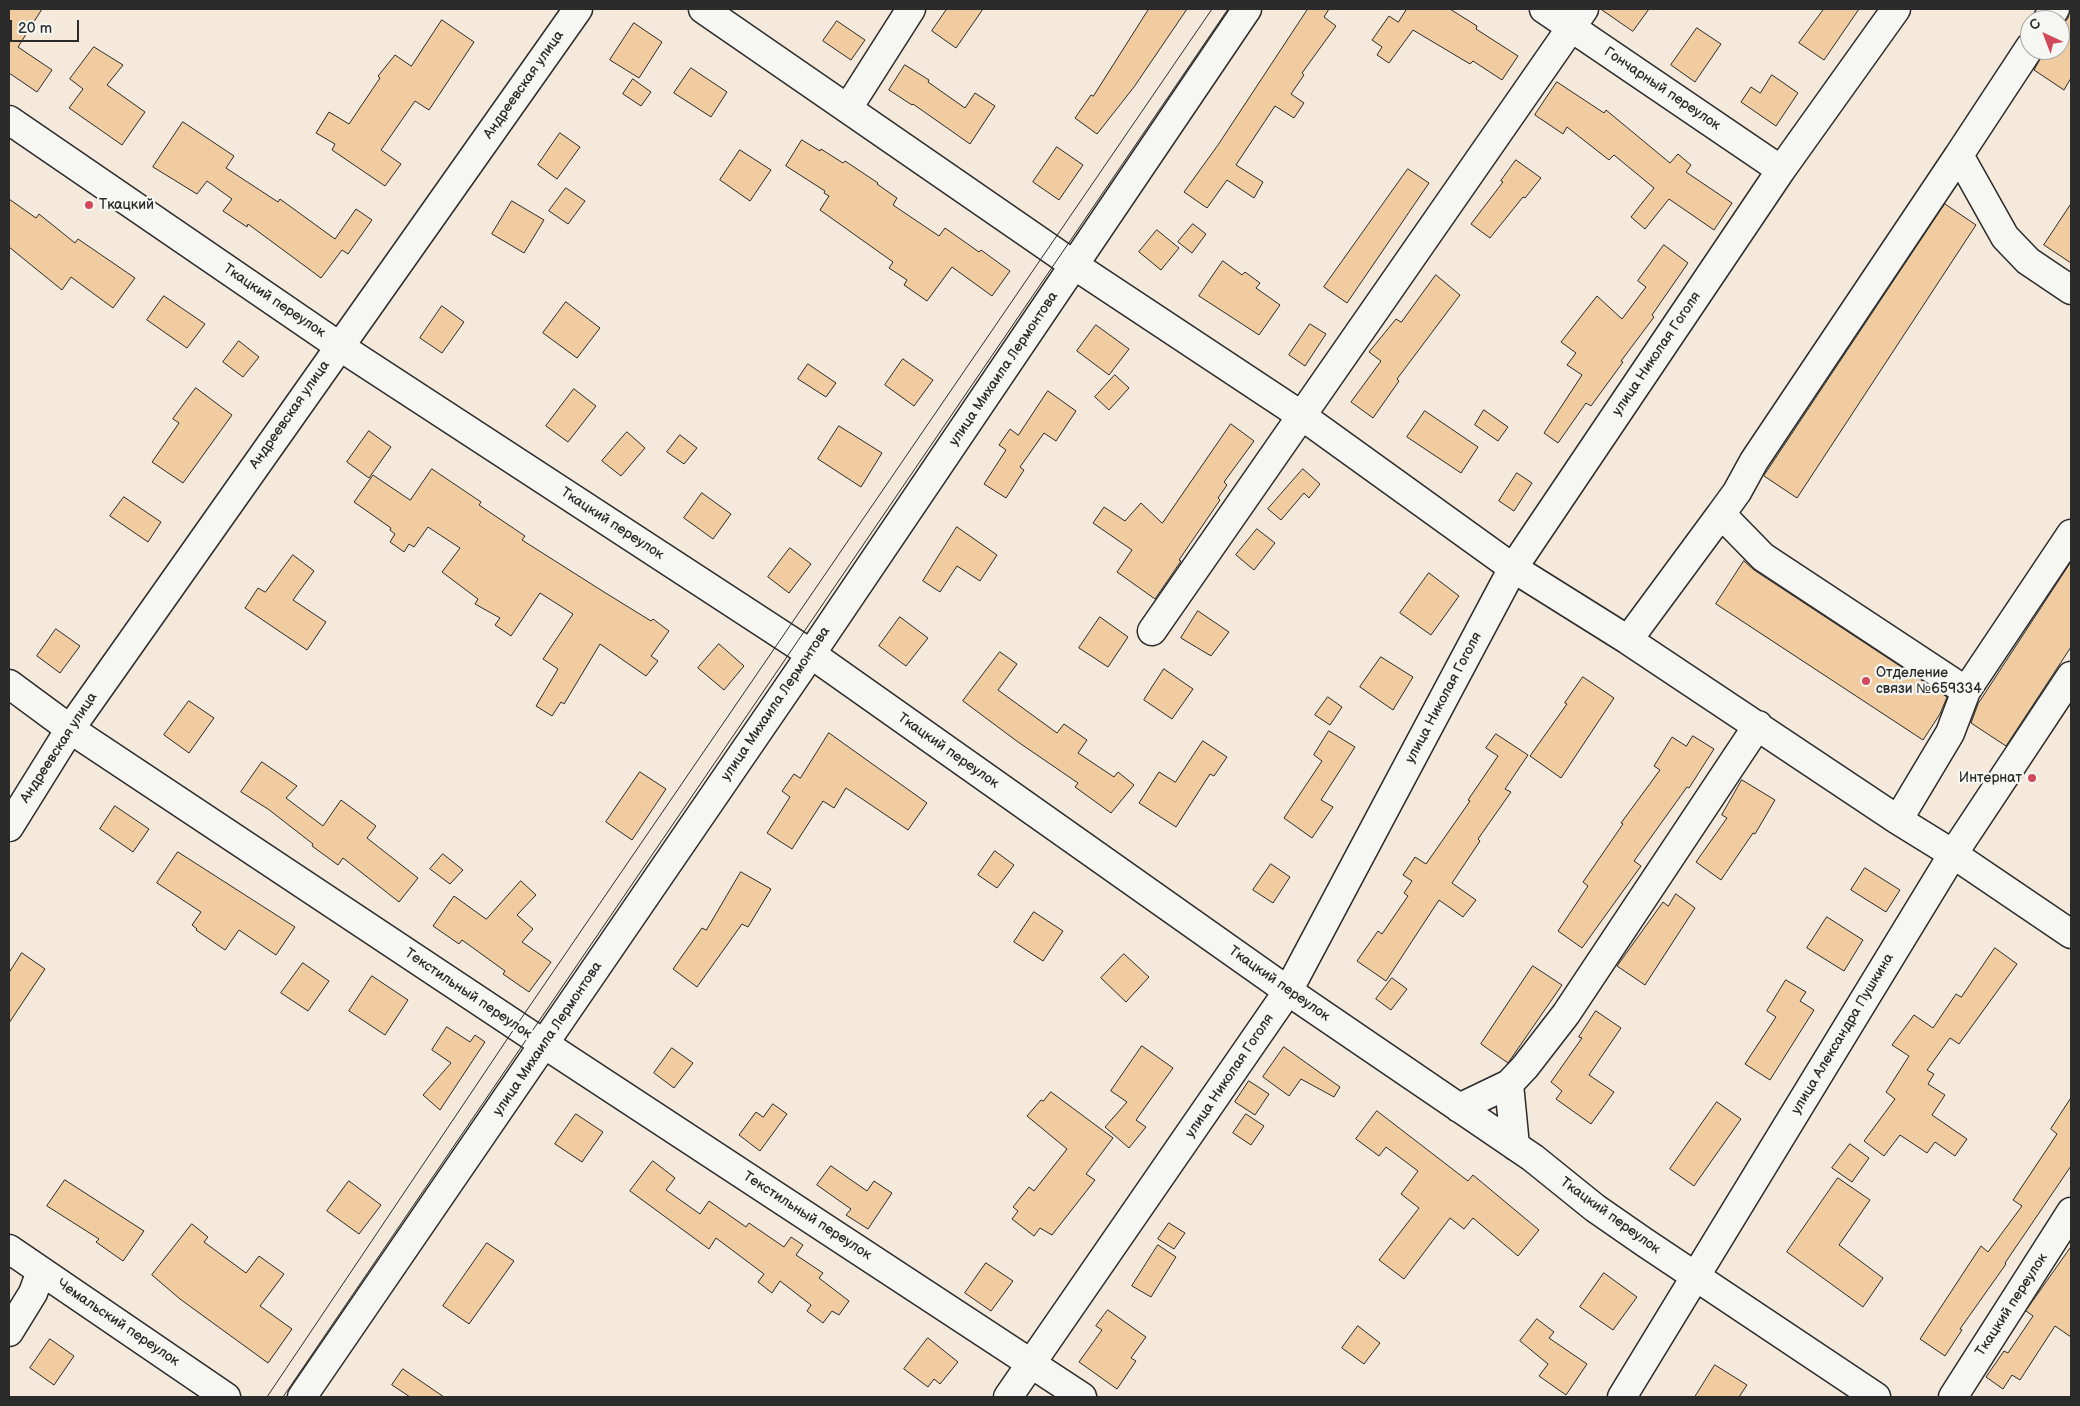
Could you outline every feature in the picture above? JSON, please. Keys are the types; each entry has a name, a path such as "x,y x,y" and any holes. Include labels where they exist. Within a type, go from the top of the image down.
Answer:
{"street":[{"name":"Андреевская улица","path":"9,827 70,729 578,9"},
{"path":"703,9 1074,265 1302,416 1513,568 1758,725 2071,934"},
{"path":"848,108 912,9"},
{"name":"улица Михаила Лермонтова","path":"302,1397 811,654 1247,9"},
{"name":"Гончарный переулок","path":"1544,9 1578,18 1781,170"},
{"name":"улица Николая Гоголя","path":"1008,1397 1288,991 1513,568 1781,170 1896,9"},
{"path":"1152,631 1578,18"},
{"path":"1628,640 1737,492 1754,461 2021,60"},
{"name":"Ткацкий переулок","path":"9,120 339,346 811,654 1288,991 1515,1146 1595,1208 1876,1397"},
{"path":"1959,155 2005,237 2028,261 2071,290"},
{"path":"1721,514 1763,557 1966,691"},
{"path":"1898,820 1950,732 1966,691 2071,534"},
{"name":"улица Александра Пушкина","path":"1622,1397 1953,854 2071,676"},
{"name":"Текстильный переулок","path":"9,684 70,729 544,1044 1082,1397"},
{"path":"1458,1108 1509,1084 1525,1067 1566,1014 1758,725"},
{"path":"1509,1084 1515,1146"},
{"name":"Ткацкий переулок","path":"1953,1397 2071,1212"},
{"name":"Чемальский переулок","path":"9,1249 226,1397"},
{"path":"9,1332 33,1293 41,1271"}],"building":[{"path":"9,9 42,9 18,47 52,70 37,92 9,73"},
{"path":"947,9 983,9 956,48 932,31"},
{"path":"1149,9 1187,9 1134,87 1097,134 1075,118 1091,95 1093,96"},
{"path":"1308,9 1329,9 1324,17 1336,26 1302,73 1304,75 1291,94 1304,103 1294,118 1275,106 1236,165 1263,182 1254,198 1227,180 1207,208 1184,192 1218,145"},
{"path":"1407,9 1450,9 1477,26 1476,29 1518,56 1502,80 1473,61 1470,64 1413,30 1389,63 1377,55 1382,47 1372,40 1389,16 1398,22"},
{"path":"1601,9 1649,9 1633,31"},
{"path":"1824,9 1859,9 1824,60 1799,43"},
{"path":"2071,9 2071,78 2064,90 2034,70 2040,60 2070,60"},
{"path":"442,20 474,42 429,110 415,101 381,150 401,164 385,186 332,150 335,144 316,133 329,112 349,124 380,78 378,76 395,55 411,66"},
{"path":"837,21 865,40 851,60 823,41"},
{"path":"634,23 662,42 639,78 610,60"},
{"path":"1697,28 1721,44 1695,82 1671,65"},
{"path":"94,47 123,65 107,85 145,112 122,145 69,108 83,89 70,79"},
{"path":"905,65 929,80 928,82 965,108 975,93 995,106 970,144 913,104 889,90"},
{"path":"691,68 727,92 711,117 674,93"},
{"path":"1772,75 1798,93 1776,126 1741,102 1751,87 1760,93"},
{"path":"633,79 651,92 641,106 623,94"},
{"path":"1557,82 1604,113 1606,110 1670,163 1678,154 1691,165 1686,172 1732,203 1714,230 1669,199 1645,229 1631,217 1654,188 1614,155 1609,160 1567,127 1563,134 1535,115"},
{"path":"183,122 234,156 226,168 278,202 280,199 335,239 356,209 372,220 348,254 342,250 321,278 248,224 247,227 223,211 232,199 207,181 197,194 153,167"},
{"path":"560,133 580,147 557,179 538,165"},
{"path":"802,140 843,163 845,161 878,183 897,198 893,205 939,236 945,228 979,252 981,250 1010,271 992,296 952,267 927,301 904,285 907,280 889,268 893,262 820,210 829,196 824,193 825,191 786,166"},
{"path":"1057,147 1083,165 1059,200 1033,182"},
{"path":"740,150 771,170 750,201 720,180"},
{"path":"1516,160 1541,178 1490,238 1471,224 1503,182 1501,181"},
{"path":"1408,169 1429,183 1347,303 1324,287"},
{"path":"566,188 585,201 568,224 549,211"},
{"path":"9,199 36,218 39,214 75,243 78,239 135,278 113,308 71,277 62,290 9,247"},
{"path":"512,201 544,220 524,253 492,234"},
{"path":"1945,204 1976,225 1797,498 1764,476"},
{"path":"2071,204 2071,263 2044,245"},
{"path":"1193,224 1206,234 1192,253 1178,242"},
{"path":"1157,230 1179,248 1161,270 1139,252"},
{"path":"1664,245 1688,263 1652,315 1654,317 1621,361 1623,362 1591,406 1586,403 1558,443 1544,433 1582,375 1567,365 1576,353 1561,342 1597,296 1622,319 1646,287 1638,281"},
{"path":"1223,261 1242,275 1245,272 1260,283 1256,288 1280,305 1259,335 1199,296"},
{"path":"1436,275 1460,295 1397,379 1399,381 1373,418 1351,402 1381,361 1369,352 1396,319 1401,322"},
{"path":"164,296 205,324 187,348 147,320"},
{"path":"566,302 600,328 577,358 543,333"},
{"path":"442,306 464,322 442,353 420,338"},
{"path":"1310,324 1326,334 1305,366 1289,355"},
{"path":"1096,325 1129,349 1109,375 1077,351"},
{"path":"239,341 259,357 243,377 223,362"},
{"path":"903,359 933,380 914,406 885,385"},
{"path":"808,364 836,383 826,397 798,379"},
{"path":"1115,375 1129,388 1109,410 1095,397"},
{"path":"196,388 232,415 183,483 152,462 179,423 173,419"},
{"path":"574,389 596,406 568,442 546,426"},
{"path":"1048,391 1076,411 1056,441 1044,433 1020,467 1024,470 1006,498 984,484 1006,450 999,445 1010,429 1018,435"},
{"path":"1484,410 1508,427 1498,441 1475,425"},
{"path":"1425,411 1478,447 1461,473 1407,437"},
{"path":"1231,424 1254,441 1224,482 1227,485 1218,498 1220,500 1155,599 1117,572 1132,550 1093,523 1104,507 1125,521 1141,503 1162,523"},
{"path":"839,426 882,453 861,487 818,459"},
{"path":"369,431 391,447 369,478 347,462"},
{"path":"627,432 645,448 621,476 602,461"},
{"path":"680,435 697,448 684,464 667,452"},
{"path":"432,469 481,502 479,505 525,536 522,540 651,621 653,619 669,631 651,656 658,661 646,676 600,644 564,704 561,702 552,716 536,706 558,669 543,659 573,614 540,593 511,636 495,625 500,618 475,604 478,599 442,572 460,548 428,527 414,547 409,544 404,552 390,542 395,534 390,530 391,528 354,502 373,475 410,500"},
{"path":"1303,469 1320,484 1309,498 1304,493 1281,520 1268,509"},
{"path":"1517,473 1532,483 1514,511 1499,501"},
{"path":"702,493 731,514 713,539 684,518"},
{"path":"124,497 161,522 148,542 110,516"},
{"path":"957,527 997,555 980,581 957,566 940,592 923,581"},
{"path":"1257,529 1275,543 1254,570 1236,555"},
{"path":"790,548 811,564 789,593 768,577"},
{"path":"293,555 314,571 293,600 326,622 307,650 245,608 258,588 265,592"},
{"path":"1744,561 1754,570 1947,697 1940,714 1923,740 1716,604"},
{"path":"2071,562 2071,647 2006,746 1971,723 1978,704"},
{"path":"1429,573 1459,596 1431,635 1400,613"},
{"path":"1198,611 1229,632 1211,656 1181,638"},
{"path":"900,617 928,638 906,666 879,646"},
{"path":"1100,617 1128,637 1108,667 1079,648"},
{"path":"56,629 80,646 60,673 37,656"},
{"path":"719,644 744,666 724,690 698,668"},
{"path":"1000,652 1017,664 998,690 1057,733 1064,724 1087,740 1078,753 1114,777 1118,772 1134,785 1111,813 1075,787 1078,783 963,701"},
{"path":"1381,657 1413,677 1393,710 1360,687"},
{"path":"1164,669 1193,689 1172,719 1144,700"},
{"path":"1583,677 1614,698 1561,778 1530,756 1567,704 1565,703"},
{"path":"1328,697 1342,707 1330,725 1315,715"},
{"path":"189,701 214,718 189,753 164,735"},
{"path":"1329,731 1355,747 1321,800 1333,807 1312,838 1284,818 1322,761 1314,755"},
{"path":"829,733 927,803 908,830 846,788 834,808 823,801 792,849 767,833 790,797 782,791 794,774 800,778"},
{"path":"1496,734 1528,755 1505,789 1511,792 1478,839 1480,841 1452,883 1476,900 1463,917 1439,900 1386,981 1357,961 1378,931 1382,934 1408,896 1404,893 1412,881 1403,875 1415,857 1426,864 1470,801 1468,800 1498,756 1486,748"},
{"path":"1693,736 1714,749 1689,788 1687,787 1634,861 1641,866 1582,948 1558,931 1588,886 1583,882 1623,824 1621,823 1660,770 1654,766 1672,737 1686,746"},
{"path":"1203,741 1227,757 1214,776 1210,774 1176,827 1139,803 1159,772 1175,782"},
{"path":"262,762 297,786 286,798 323,826 341,800 376,826 367,838 418,878 399,902 343,858 338,865 268,809 241,792"},
{"path":"640,772 666,789 632,840 606,822"},
{"path":"1742,780 1775,800 1755,834 1753,833 1721,880 1696,862 1727,818 1722,815"},
{"path":"115,806 149,829 133,852 100,829"},
{"path":"995,851 1014,865 997,888 978,875"},
{"path":"178,852 295,927 276,955 239,930 225,950 196,930 192,925 201,912 157,883"},
{"path":"443,854 463,870 450,884 430,869"},
{"path":"1271,864 1290,877 1273,903 1253,890"},
{"path":"1865,868 1900,890 1886,912 1851,890"},
{"path":"741,872 771,889 748,927 742,924 697,987 673,969 702,928 706,930"},
{"path":"521,881 536,895 517,915 533,929 522,942 551,962 529,992 503,974 505,971 462,940 459,944 433,926 454,896 486,919"},
{"path":"1676,894 1695,908 1645,985 1617,966 1663,902 1668,906"},
{"path":"1034,912 1063,931 1043,961 1014,942"},
{"path":"1827,917 1863,940 1844,971 1807,948"},
{"path":"1995,948 2017,964 1959,1044 1950,1038 1927,1070 1934,1074 1928,1084 1945,1095 1932,1115 1967,1139 1955,1156 1935,1142 1927,1153 1900,1135 1884,1156 1864,1141 1895,1099 1886,1092 1909,1056 1892,1045 1914,1015 1933,1028 1956,994 1961,997"},
{"path":"22,953 45,969 9,1023 9,973"},
{"path":"1124,954 1149,977 1126,1002 1101,978"},
{"path":"303,963 329,981 308,1011 281,993"},
{"path":"1533,966 1562,985 1508,1063 1481,1044"},
{"path":"372,976 408,1000 385,1035 349,1011"},
{"path":"1392,978 1407,989 1391,1010 1376,999"},
{"path":"1786,980 1806,992 1800,1001 1814,1010 1770,1080 1745,1064 1776,1017 1767,1011"},
{"path":"1596,1011 1621,1028 1589,1075 1614,1092 1591,1124 1556,1099 1562,1091 1551,1082 1582,1038 1579,1037"},
{"path":"447,1027 470,1042 475,1035 485,1042 440,1110 423,1095 451,1063 432,1050"},
{"path":"1142,1046 1173,1068 1136,1120 1146,1127 1129,1148 1105,1127 1127,1102 1111,1091"},
{"path":"1284,1047 1340,1087 1334,1097 1301,1079 1289,1096 1263,1077"},
{"path":"672,1048 693,1063 674,1088 654,1073"},
{"path":"1249,1081 1269,1094 1255,1115 1235,1102"},
{"path":"1051,1092 1113,1138 1086,1174 1095,1180 1052,1235 1040,1228 1034,1236 1012,1219 1018,1211 1013,1207 1029,1187 1034,1191 1067,1149 1027,1116"},
{"path":"2071,1098 2071,1166 1960,1329 1962,1330 1945,1356 1920,1339 1981,1246 1988,1252 2022,1206 2013,1200 2057,1134 2051,1129"},
{"path":"1717,1102 1741,1119 1694,1186 1670,1169"},
{"path":"773,1104 787,1114 760,1151 739,1135 756,1112 763,1117"},
{"path":"1377,1111 1468,1181 1473,1175 1539,1230 1518,1256 1473,1218 1464,1229 1450,1218 1404,1279 1379,1260 1419,1208 1401,1194 1418,1171 1386,1147 1379,1156 1356,1139"},
{"path":"576,1114 603,1132 582,1162 555,1144"},
{"path":"1246,1114 1264,1126 1251,1145 1233,1133"},
{"path":"1850,1144 1869,1158 1852,1182 1832,1168"},
{"path":"653,1161 675,1178 666,1190 700,1214 709,1201 746,1227 749,1223 784,1247 791,1237 803,1245 796,1255 823,1273 819,1278 849,1301 839,1315 832,1311 823,1323 807,1311 811,1305 780,1281 772,1293 758,1282 764,1274 716,1238 709,1249 630,1191"},
{"path":"831,1166 867,1191 874,1181 892,1193 868,1229 846,1215 851,1209 817,1185"},
{"path":"1838,1178 1870,1200 1839,1245 1883,1278 1863,1307 1787,1252"},
{"path":"65,1180 144,1231 123,1261 96,1242 99,1239 47,1206"},
{"path":"349,1181 381,1205 359,1234 327,1211"},
{"path":"1169,1223 1185,1233 1174,1249 1158,1239"},
{"path":"192,1224 208,1237 204,1242 246,1273 259,1256 284,1274 260,1306 292,1329 268,1363 180,1299 152,1275"},
{"path":"487,1243 514,1261 469,1324 443,1306"},
{"path":"1158,1245 1176,1257 1151,1297 1132,1286"},
{"path":"2071,1247 2071,1337 2055,1326 2020,1380 2012,1375 2003,1389 1986,1377 2004,1351 2008,1353 2033,1316 2026,1311"},
{"path":"986,1263 1013,1281 991,1311 965,1293"},
{"path":"1604,1273 1637,1297 1613,1330 1580,1307"},
{"path":"1108,1310 1146,1337 1131,1358 1136,1361 1117,1389 1079,1362 1102,1330 1096,1326"},
{"path":"1537,1319 1554,1332 1549,1338 1587,1364 1566,1395 1539,1376 1548,1364 1520,1341"},
{"path":"1358,1326 1380,1343 1364,1364 1342,1348"},
{"path":"928,1338 958,1362 940,1384 934,1379 928,1387 904,1369"},
{"path":"50,1339 74,1356 54,1385 30,1368"},
{"path":"1715,1365 1747,1385 1739,1397 1695,1397"},
{"path":"403,1369 444,1397 410,1397 392,1385"}],"tram line":[{"path":"267,1397 516,1026 1212,9"},
{"path":"283,1397 1228,9"}],"place":[{"name":"Ткацкий","path":"89,205"},
{"name":"Отделение связи №659334","path":"1866,681"},
{"name":"Интернат","path":"2032,778"}]}
